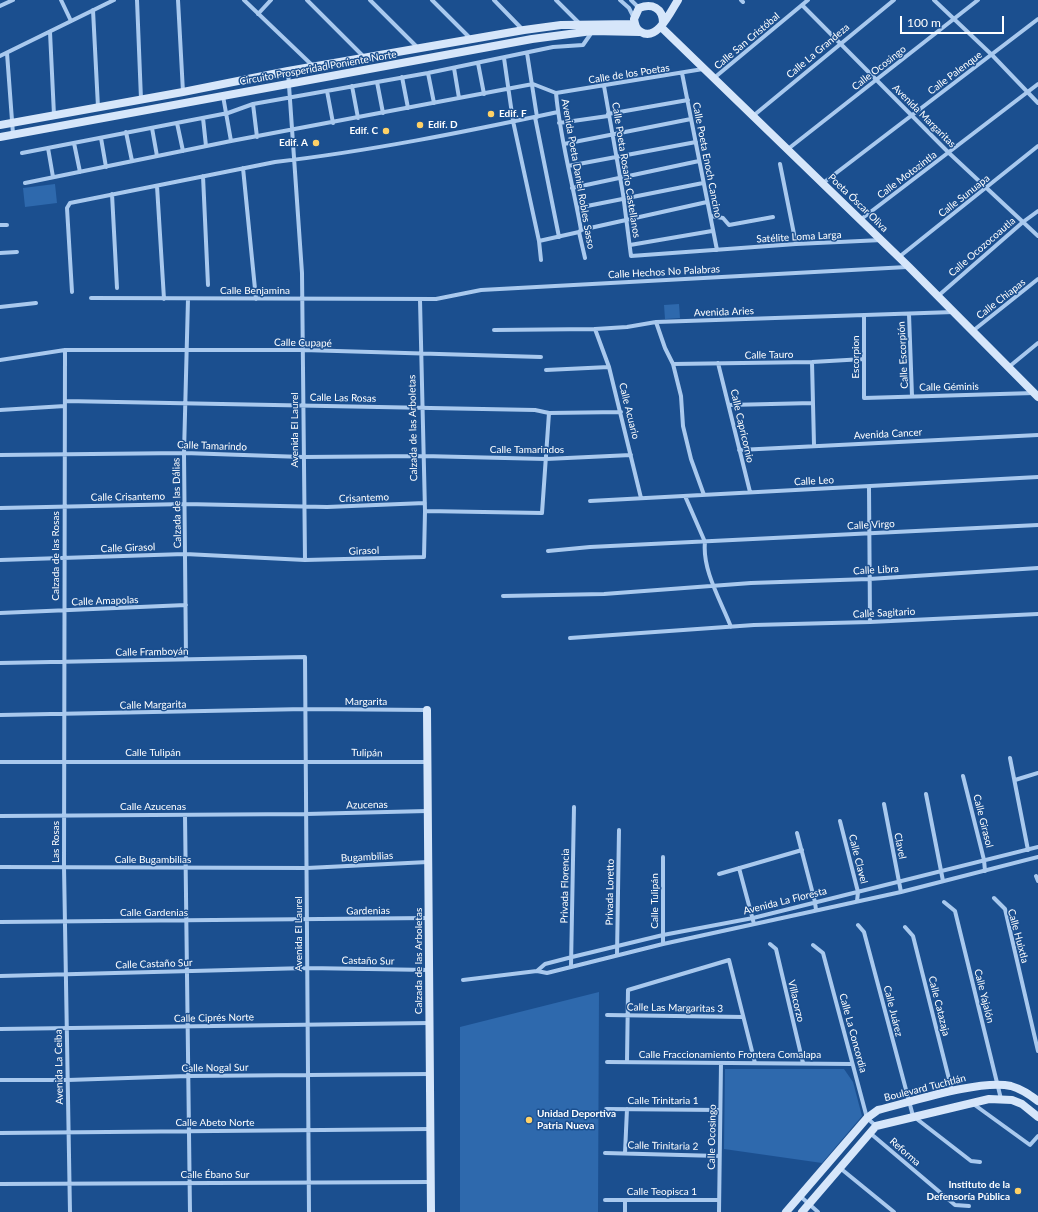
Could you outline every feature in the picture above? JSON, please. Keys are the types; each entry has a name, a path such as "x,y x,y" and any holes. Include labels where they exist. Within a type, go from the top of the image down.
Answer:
{"street":[{"path":"0,6 13,0"},
{"path":"61,0 71,22"},
{"path":"0,56 114,0"},
{"path":"137,0 141,99"},
{"path":"178,0 183,92"},
{"path":"244,0 314,67"},
{"path":"258,14 271,0"},
{"path":"370,0 419,49"},
{"path":"432,0 472,40"},
{"path":"494,0 524,30"},
{"path":"556,0 581,24"},
{"path":"620,0 628,8 640,32 649,34 654,33 662,25 678,0"},
{"path":"631,0 639,8"},
{"path":"639,8 651,5 660,0"},
{"name":"Calle San Cristóbal","path":"714,78 808,0"},
{"name":"Calle La Grandeza","path":"753,116 894,0"},
{"path":"934,0 992,55 1038,103"},
{"name":"Calle Ocosingo","path":"788,150 978,0"},
{"path":"310,1 366,59"},
{"path":"651,5 662,13 662,25"},
{"name":"Avenida Margaritas","path":"802,5 949,153 1038,236"},
{"path":"634,21 639,8"},
{"path":"93,10 98,107"},
{"name":"Calle Palenque","path":"823,183 1038,19"},
{"name":"Circuito Prosperidad Poniente Norte","path":"0,125 183,92 288,71 366,59 524,30 561,25 634,21"},
{"name":"Poeta Óscar Oliva","path":"662,25 704,69 974,330 1010,366 1036,395"},
{"path":"22,153 228,113 253,104 428,73 553,47 583,45 592,31"},
{"name":"Circuito Prosperidad Poniente Norte","path":"0,137 532,39 592,31 640,32"},
{"path":"50,32 54,116"},
{"path":"7,53 13,134"},
{"path":"527,53 533,84 536,117 559,237"},
{"path":"504,58 513,121 539,241 541,260"},
{"path":"478,63 484,94"},
{"path":"454,68 459,98"},
{"name":"Calle de los Poetas","path":"556,93 704,69"},
{"name":"Avenida El Laurel","path":"288,71 292,97 293,160 303,299 303,457 305,560"},
{"path":"428,73 434,103"},
{"name":"Calle Poeta Enoch Cancino","path":"682,73 703,183 711,216 712,231 717,250"},
{"path":"402,77 408,108"},
{"path":"377,82 383,113"},
{"path":"25,183 231,141 293,131 533,84 556,93"},
{"name":"Calle Motozintla","path":"860,220 1038,84"},
{"path":"352,86 358,118"},
{"name":"Calle Poeta Rosario Castellanos","path":"604,86 624,199 631,256"},
{"path":"326,90 333,123"},
{"name":"Avenida Poeta Daniel Robles Sasso","path":"556,93 559,123 572,188 578,208 580,231 585,258"},
{"path":"223,96 228,113 231,141"},
{"path":"559,123 688,100"},
{"path":"253,104 257,137"},
{"path":"72,292 66,208 70,203 243,168 423,140 558,112"},
{"path":"203,118 206,146"},
{"path":"564,144 691,119"},
{"path":"177,123 183,151"},
{"path":"152,128 157,156"},
{"path":"126,132 132,161"},
{"path":"101,138 106,166"},
{"path":"568,166 696,142"},
{"path":"74,143 80,172"},
{"name":"Calle Sunuapa","path":"899,257 1038,146"},
{"path":"48,148 53,177"},
{"path":"572,188 699,162"},
{"path":"780,164 796,244"},
{"path":"243,168 256,298"},
{"path":"203,176 208,286"},
{"path":"578,208 703,183"},
{"path":"157,186 164,299"},
{"path":"112,194 116,288"},
{"path":"539,241 708,202"},
{"name":"Calle Ocozocoautla","path":"938,296 1023,222 1038,211"},
{"path":"711,216 723,218 729,225 773,217"},
{"path":"0,226 7,225"},
{"path":"630,245 712,231"},
{"name":"Satélite Loma Larga","path":"631,256 796,244 882,240"},
{"path":"0,253 18,252"},
{"name":"Calle Hechos No Palabras","path":"420,300 436,299 481,290 909,267"},
{"name":"Calle Chiapas","path":"974,330 1038,279"},
{"name":"Calle Benjamina","path":"91,298 420,300"},
{"name":"Calzada de las Dálias","path":"186,659 184,453 188,298"},
{"name":"Calzada de las Arboletas","path":"420,300 425,503 424,557"},
{"path":"0,307 36,303"},
{"name":"Avenida Aries","path":"494,330 595,329 627,327 656,322 954,312"},
{"name":"Calle Escorpión","path":"909,314 912,396"},
{"name":"Escorpion","path":"864,316 864,398"},
{"path":"656,322 665,348 673,364 681,396 683,426 704,495"},
{"name":"Calle Acuario","path":"595,329 610,367 641,498"},
{"path":"1010,366 1038,343"},
{"name":"Calle Cupapé","path":"0,360 65,350 303,350 541,357"},
{"name":"Calzada de las Rosas","path":"64,762 65,350"},
{"name":"Calle Tauro","path":"673,364 812,362 864,359"},
{"path":"812,362 814,445"},
{"name":"Calle Capricornio","path":"718,363 750,492"},
{"path":"546,370 610,367"},
{"name":"Calle Géminis","path":"864,398 1036,395"},
{"name":"Calle Las Rosas","path":"0,410 65,403 185,402 535,410 549,413 621,412"},
{"path":"729,405 813,403"},
{"path":"425,511 542,513 549,413"},
{"name":"Avenida Cancer","path":"739,450 814,445 1038,435"},
{"name":"Calle Tamarindo","path":"0,455 184,453 303,457 423,456"},
{"name":"Calle Tamarindos","path":"423,456 546,459 631,455"},
{"name":"Calle Leo","path":"590,501 1038,477"},
{"path":"869,487 868,533 870,622"},
{"path":"685,496 705,542 705,561 708,573 731,627"},
{"name":"Crisantemo","path":"304,506 425,503"},
{"name":"Calle Crisantemo","path":"0,508 185,504 304,506"},
{"name":"Calle Virgo","path":"548,551 590,547 1038,525"},
{"name":"Calle Girasol","path":"0,560 185,554 305,560"},
{"name":"Girasol","path":"305,560 424,557"},
{"name":"Calle Libra","path":"503,596 604,594 714,585 869,579 1038,568"},
{"name":"Calle Amapolas","path":"0,613 186,605"},
{"name":"Calle Sagitario","path":"570,638 731,627 1038,614"},
{"name":"Avenida El Laurel","path":"305,657 309,1212"},
{"name":"Calle Framboyán","path":"0,663 305,657"},
{"name":"Margarita","path":"306,709 427,710"},
{"name":"Calle Margarita","path":"0,715 64,715 306,709"},
{"name":"Calzada de las Arboletas","path":"427,710 431,1212"},
{"path":"1010,758 1028,850"},
{"name":"Calle Tulipán","path":"0,762 306,761"},
{"name":"Tulipán","path":"306,761 427,762"},
{"name":"Las Rosas","path":"64,762 65,922"},
{"path":"1015,780 1038,773"},
{"name":"Calle Girasol","path":"963,776 984,860 985,870"},
{"path":"926,794 943,881"},
{"name":"Clavel","path":"884,804 901,892"},
{"name":"Privada Florencia","path":"572,966 574,807"},
{"name":"Azucenas","path":"306,814 428,811"},
{"name":"Calle Azucenas","path":"0,816 306,814"},
{"path":"185,815 190,1212"},
{"name":"Calle Clavel","path":"840,821 858,892 857,901"},
{"name":"Privada Loretto","path":"617,955 619,830"},
{"path":"797,833 816,910"},
{"name":"Avenida La Floresta","path":"537,971 545,964 572,957 663,935 753,918 1038,847"},
{"path":"719,874 802,850"},
{"name":"Calle Tulipán","path":"663,858 663,944"},
{"name":"Avenida La Floresta","path":"463,980 537,971 548,973 663,944 901,892 1038,858"},
{"name":"Bugambilias","path":"307,868 428,862"},
{"name":"Calle Bugambilias","path":"0,867 307,868"},
{"path":"739,868 754,924"},
{"path":"1036,876 1038,881"},
{"name":"Calle Huixtla","path":"994,898 1005,909 1038,1051"},
{"name":"Calle Yajalón","path":"944,902 955,911 1001,1099"},
{"name":"Gardenias","path":"307,920 428,918"},
{"name":"Calle Gardenias","path":"0,922 307,920"},
{"name":"Avenida La Ceiba","path":"65,922 70,1212"},
{"name":"Calle Juárez","path":"858,925 864,932 913,1116"},
{"name":"Calle Catazaja","path":"904,926 913,936 952,1092"},
{"path":"703,928 704,935"},
{"name":"Villacorzo","path":"770,944 776,949 802,1063"},
{"name":"Calle La Concordia","path":"814,945 823,953 867,1118"},
{"path":"627,1062 628,990 729,960 755,1063"},
{"name":"Castaño Sur","path":"308,968 429,970"},
{"name":"Calle Castaño Sur","path":"0,976 308,968"},
{"name":"Calle Las Margaritas 3","path":"607,1015 743,1017"},
{"name":"Calle Ciprés Norte","path":"0,1029 429,1023"},
{"name":"Calle Fraccionamiento Frontera Comalapa","path":"607,1062 852,1064"},
{"name":"Calle Ocosingo","path":"719,1212 721,1063"},
{"name":"Calle Nogal Sur","path":"0,1080 68,1080 188,1076 430,1074"},
{"name":"Boulevard Tuchtlán","path":"786,1212 867,1118 878,1110 979,1085 1011,1086 1026,1092 1038,1102"},
{"path":"802,1212 876,1126 970,1102 1001,1099 1012,1100 1022,1104 1038,1117"},
{"path":"970,1102 1030,1145 1038,1136"},
{"name":"Calle Trinitaria 1","path":"606,1109 720,1110"},
{"path":"625,1153 627,1109"},
{"path":"913,1116 971,1160 980,1162"},
{"path":"867,1118 876,1126"},
{"name":"Calle Abeto Norte","path":"0,1133 430,1129"},
{"name":"Reforma","path":"870,1133 955,1206 969,1206"},
{"name":"Calle Trinitaria 2","path":"606,1153 719,1156"},
{"path":"840,1168 894,1212"},
{"name":"Calle Ébano Sur","path":"0,1184 430,1182"},
{"path":"800,1196 818,1212"},
{"name":"Calle Teopisca 1","path":"605,1200 719,1200"},
{"path":"625,1200 625,1212"}],"shaded area":[{"path":"55,184 57,203 25,207 23,188"},
{"path":"679,304 680,318 665,319 664,305"},
{"name":"Unidad Deportiva Patria Nueva","path":"599,992 598,1212 460,1212 460,1027"},
{"path":"725,1069 844,1069 853,1082 862,1116 822,1163 724,1149"}],"place":[{"name":"Edif. F","path":"491,114"},
{"name":"Edif. D","path":"420,125"},
{"name":"Edif. C","path":"386,131"},
{"name":"Edif. A","path":"316,143"},
{"name":"Unidad Deportiva Patria Nueva","path":"529,1120"},
{"name":"Instituto de la Defensoría Pública","path":"1018,1191"}]}
